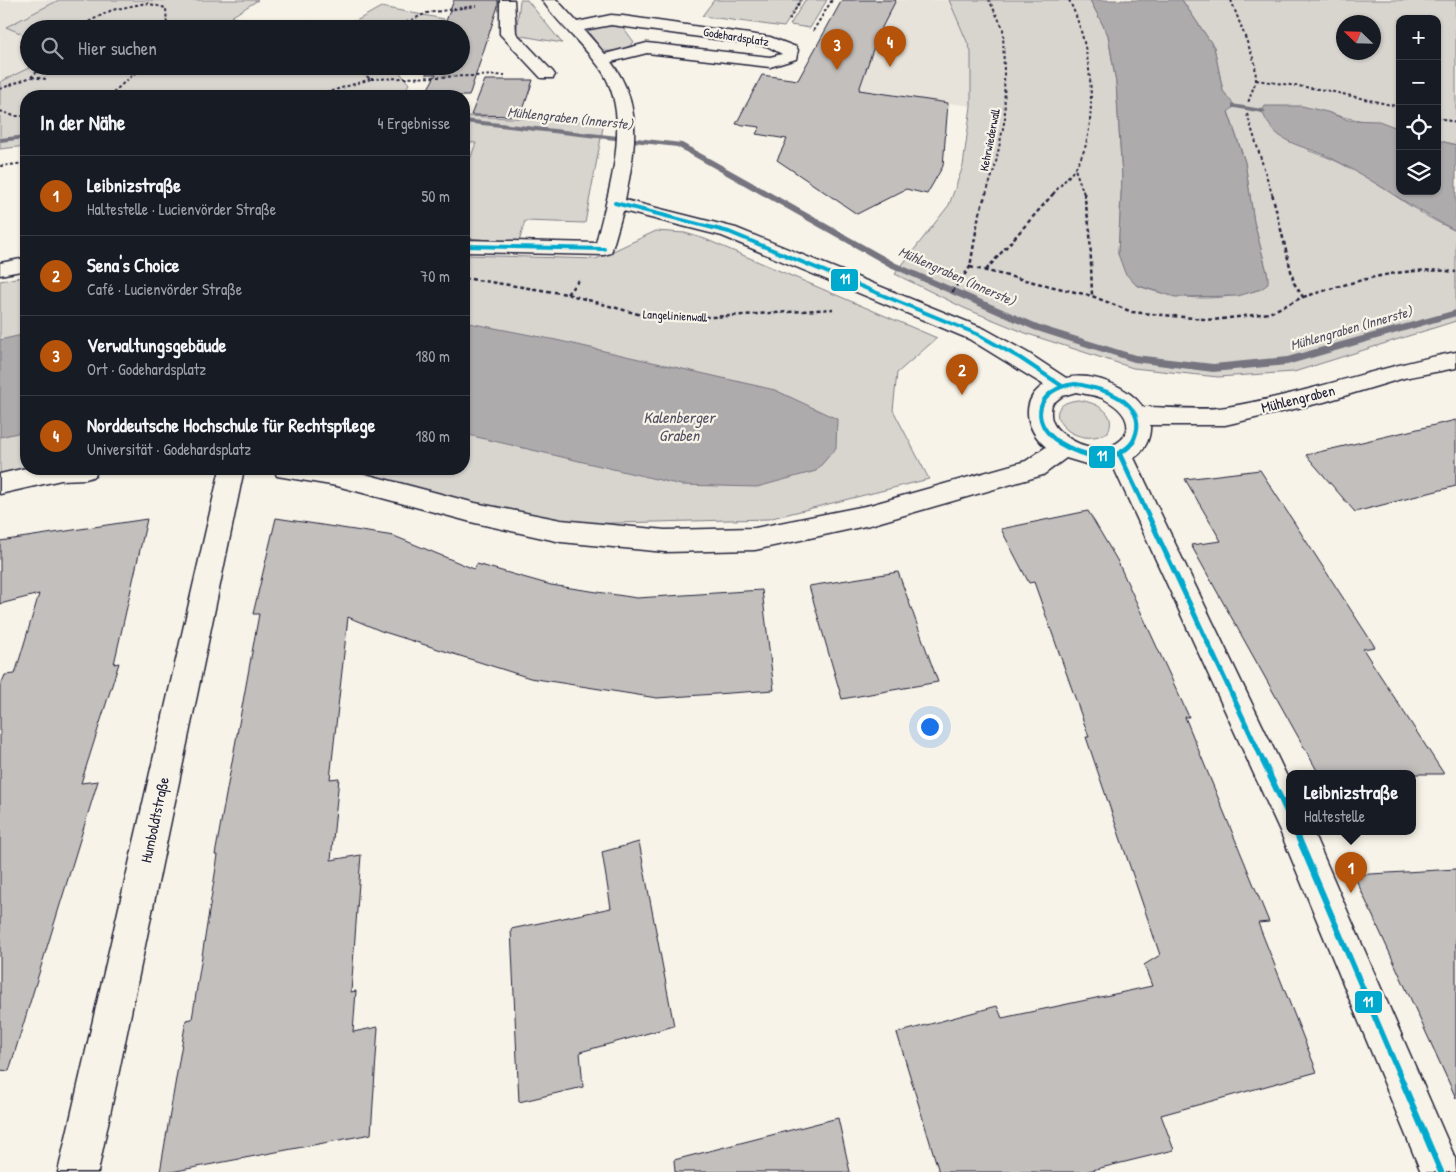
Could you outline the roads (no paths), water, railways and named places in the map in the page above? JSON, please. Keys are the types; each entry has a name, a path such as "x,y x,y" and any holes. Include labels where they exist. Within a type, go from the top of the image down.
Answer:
{"street":[{"path":"507,0 508,34 547,75"},
{"path":"470,246 604,249 615,203 624,149 624,96 614,77 549,0"},
{"name":"Godehardsplatz","path":"572,28 611,20 623,20 770,42 790,50 790,56 784,60 770,62 647,48 600,60"},
{"path":"615,203 729,232 976,334 1020,358 1062,386"},
{"path":"0,270 20,265"},
{"name":"Mühlengraben","path":"1138,416 1225,416 1324,394 1403,370 1456,360"},
{"path":"1091,385 1119,396 1138,416 1141,428 1138,439 1132,448 1120,455 1092,457 1064,447 1050,437 1041,425 1038,412 1041,401 1049,392 1062,386 1091,385"},
{"path":"331,475 475,513 562,531 665,541 755,539 870,515 1034,468 1064,447"},
{"path":"1120,455 1286,810"},
{"path":"0,484 39,475"},
{"name":"Humboldtstraße","path":"78,1172 231,475"},
{"path":"1297,835 1441,1172"}],"water":[{"path":"1090,0 1182,0 1214,47 1223,91 1235,106 1228,112 1245,162 1254,222 1268,276 1268,284 1261,289 1238,296 1175,297 1136,285 1125,273 1118,254 1122,176 1116,83 1108,35"},
{"path":"1265,106 1302,106 1327,112 1348,120 1379,121 1396,127 1396,195 1441,195 1441,141 1456,145 1456,231 1333,159 1286,140 1271,128 1262,111"},
{"name":"Kalenberger Graben","path":"470,323 556,340 775,390 837,419 836,448 816,471 757,487 681,485 470,435"},
{"path":"20,335 20,432 0,437 0,340"}],"waterway":[{"path":"1235,106 1262,111"},
{"name":"Mühlengraben (Innerste)","path":"470,122 679,145 893,265 1038,328 1134,358 1213,368 1287,361 1456,313"},
{"name":"Mühlengraben (Innerste)","path":"0,140 20,138"}],"place":[{"name":"Norddeutsche Hochschule für Rechtspflege","path":"890,67"},
{"name":"Verwaltungsgebäude","path":"837,70"},
{"name":"Sena's Choice","path":"962,395"},
{"name":"Leibnizstraße","path":"1351,893"}]}
